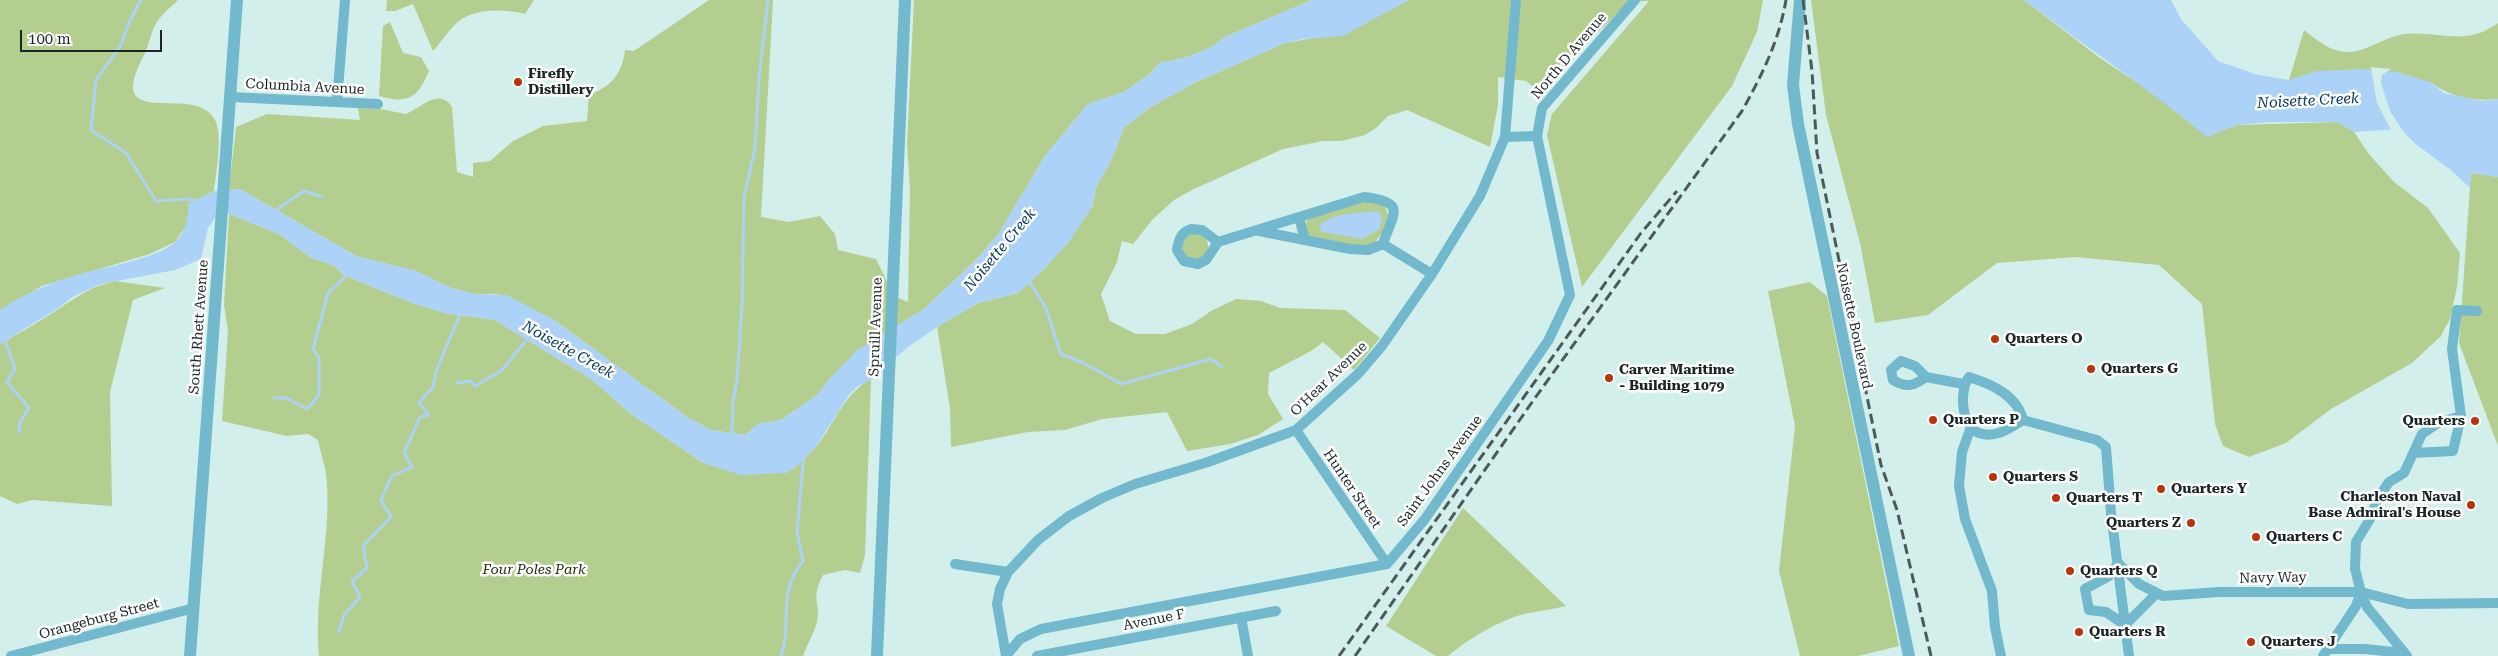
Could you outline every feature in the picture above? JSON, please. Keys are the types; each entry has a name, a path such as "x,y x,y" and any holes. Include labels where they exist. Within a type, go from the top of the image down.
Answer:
{"street":[{"name":"South Rhett Avenue","path":"190,656 237,0"},
{"path":"337,102 346,0"},
{"name":"Spruill Avenue","path":"877,656 906,0"},
{"name":"O'Hear Avenue","path":"1006,656 997,604 1008,572 1038,540 1069,516 1102,498 1134,484 1208,462 1296,430 1358,374 1382,346 1432,274 1480,196 1506,137 1516,0"},
{"name":"North D Avenue","path":"1537,136 1542,108 1635,0"},
{"name":"Noisette Boulevard","path":"1800,0 1793,86 1798,124 1909,656"},
{"name":"Columbia Avenue","path":"230,97 378,104"},
{"path":"1506,137 1537,136"},
{"name":"Saint Johns Avenue","path":"1386,564 1425,519 1543,349 1570,295 1537,136"},
{"path":"1218,242 1259,231 1364,197 1383,199 1392,207 1394,214 1383,244 1368,250 1350,249 1259,231"},
{"path":"1299,217 1305,240"},
{"path":"1383,244 1432,274"},
{"path":"2414,453 2453,451 2461,416 2452,350 2458,310 2477,311"},
{"path":"1926,377 1963,384"},
{"path":"2023,420 2021,411 2014,402 1990,384 1969,377 1963,384 1964,414 1971,427 1978,433 1993,434 2006,431 2023,420 2097,440 2106,447 2129,656"},
{"path":"2406,655 2367,607 2366,593 2355,569 2356,542 2370,519 2377,500 2389,482 2404,473 2422,434 2438,423 2461,416"},
{"path":"1971,427 1962,452 1959,486 1964,519 1992,591 1995,627 2001,656"},
{"name":"Hunter Street","path":"1296,430 1386,564"},
{"path":"2118,563 2109,576 2085,589 2089,610 2106,612 2125,625"},
{"name":"Navy Way","path":"2118,563 2139,584 2156,594 2172,597 2219,592 2366,593 2408,604 2498,603"},
{"path":"955,564 1008,572"},
{"path":"1006,656 1020,639 1041,629 1386,564"},
{"path":"2326,653 2366,593"},
{"path":"2125,625 2156,594"},
{"name":"Orangeburg Street","path":"11,656 194,608"},
{"name":"Avenue F","path":"1037,656 1276,611"},
{"path":"1241,617 1248,656"},
{"path":"2326,653 2366,649 2406,655"}],"green space":[{"path":"0,0 178,0 155,25 134,80 135,94 143,100 156,103 190,105 205,109 215,120 219,145 214,191 188,204 189,222 175,242 150,254 42,286 0,310"},
{"path":"387,0 534,0 525,14 509,11 491,11 466,17 452,28 433,51 413,4 395,11 386,11"},
{"path":"709,0 773,0 761,217 789,222 820,216 835,234 838,250 876,259 894,296 908,302 910,190 907,144 914,0 1312,0 1227,36 1211,47 1188,57 1159,63 1151,73 1124,92 1088,104 1045,156 999,233 977,259 924,309 883,335 840,368 817,395 781,420 758,424 745,435 711,430 687,417 554,320 497,294 475,294 451,288 416,271 356,256 240,189 229,190 236,127 267,114 360,120 358,108 380,109 406,114 436,99 447,101 452,107 457,172 473,177 473,163 490,161 513,141 543,126 587,121 589,95 604,88 614,78 621,66 625,50 634,51"},
{"path":"1409,0 1763,0 1757,32 1732,86 1582,287 1547,135 1552,114 1649,1 1629,2 1590,40 1563,61 1541,83 1532,86 1526,81 1498,77 1498,105 1490,147 1407,110 1388,116 1376,128 1365,135 1341,141 1323,141 1283,149 1194,189 1174,200 1153,219 1133,244 1122,241 1117,262 1101,294 1110,321 1136,334 1165,334 1192,324 1211,311 1236,299 1261,301 1280,308 1345,310 1380,338 1354,370 1323,342 1311,351 1269,373 1268,394 1283,419 1258,435 1230,444 1187,451 1167,412 1102,419 1065,430 1028,432 951,447 950,408 937,327 978,303 1018,293 1046,267 1092,207 1097,185 1110,163 1124,128 1149,108 1194,83 1285,43 1319,37"},
{"path":"1811,0 2024,0 2100,58 2159,97 2207,136 2237,125 2338,122 2354,132 2368,153 2394,182 2428,208 2460,253 2457,287 2450,319 2441,336 2412,363 2331,409 2286,443 2249,457 2223,446 2215,424 2202,304 2159,265 2076,257 1997,263 1928,315 1875,323 1860,243 1826,115"},
{"path":"390,22 403,53 421,57 429,71 416,93 404,99 379,96 383,26"},
{"path":"2498,23 2498,99 2480,100 2454,95 2430,82 2289,80 2304,30 2330,48 2348,52 2367,48 2399,35 2473,35 2485,31"},
{"path":"2471,173 2498,177 2498,446 2459,343"},
{"path":"1366,201 1385,206 1390,220 1385,230 1373,244 1355,247 1309,236 1305,225 1309,217"},
{"name":"Four Poles Park","path":"229,214 279,234 311,258 333,265 344,275 412,303 445,313 495,320 591,379 630,413 703,463 797,466 819,443 847,400 871,379 865,555 860,573 845,570 823,575 816,595 817,622 803,656 319,656 319,610 327,519 327,496 326,473 318,440 308,434 287,436 222,421 228,331 224,305"},
{"path":"1195,233 1204,237 1208,246 1204,255 1195,259 1186,255 1182,246 1186,237"},
{"path":"115,281 165,288 133,300 110,392 112,506 32,500 17,504 0,496 0,344 84,292"},
{"path":"1810,282 1827,296 1899,646 1858,656 1800,656 1779,571 1795,426 1768,291"},
{"path":"1463,508 1566,606 1511,618 1482,632 1448,656 1436,656 1386,626"}],"water":[{"name":"Noisette Creek","path":"1312,0 1409,0 1343,36 1303,39 1285,43 1194,83 1149,108 1124,128 1110,163 1097,185 1092,207 1069,242 1046,267 1018,293 978,303 937,327 908,347 869,381 858,386 849,395 817,445 797,466 787,473 741,475 703,463 630,413 591,379 495,320 445,313 412,303 344,275 333,265 311,258 279,234 229,214 215,218 208,228 201,259 175,270 101,284 74,296 57,309 0,344 0,310 9,304 29,293 59,281 156,253 179,238 187,219 188,204 214,191 240,189 356,256 416,271 451,288 475,294 507,295 554,320 687,417 711,430 745,435 758,424 781,420 817,395 857,350 924,309 977,259 999,233 1045,156 1088,104 1124,92 1151,73 1159,63 1188,57 1211,47 1227,36"},
{"name":"Noisette Creek","path":"2024,0 2171,0 2181,19 2218,61 2258,75 2289,80 2317,71 2360,69 2397,72 2430,82 2444,93 2481,101 2498,99 2498,177 2471,173 2470,187 2415,144 2401,129 2354,132 2337,122 2271,122 2237,125 2207,137 2139,84"},
{"path":"1378,211 1382,216 1380,229 1362,239 1322,232 1319,226 1332,218"}],"pier":[{"path":"2371,67 2391,69 2382,75 2381,83 2390,111 2403,131 2414,143 2451,170 2471,189 2468,189 2414,146 2400,131 2392,132 2377,103"}],"waterway":[{"path":"141,0 130,20 121,45 96,80 91,130 126,153 156,201 188,199 198,202"},
{"path":"732,437 733,400 737,381 742,304 744,197 755,149 759,78 768,0"},
{"path":"273,212 304,191 322,197"},
{"path":"274,398 287,398 307,409 319,395 319,358 313,349 328,293 349,273"},
{"path":"1028,280 1046,308 1061,354 1084,363 1121,384 1211,359 1222,367"},
{"path":"339,632 344,615 360,597 352,581 367,568 363,546 391,517 381,500 392,476 412,467 404,453 420,417 429,415 419,403 433,387 437,369 461,312"},
{"path":"4,337 15,369 7,382 29,408 20,422 19,432"},
{"name":"Noisette Creek","path":"457,383 470,381 476,386 502,370 528,338"},
{"path":"781,656 786,631 787,596 795,573 803,561 797,532 804,453"}],"railway":[{"path":"1355,656 1535,398 1742,111 1769,57 1779,30 1786,0"},
{"path":"1803,0 1812,71 1817,153 1881,465 1897,510 1931,656"},
{"path":"1339,656 1641,233 1677,191"}],"place":[{"name":"Firefly Distillery","path":"518,82"},
{"name":"Quarters O","path":"1995,339"},
{"name":"Quarters G","path":"2091,369"},
{"name":"Carver Maritime - Building 1079","path":"1609,378"},
{"name":"Quarters P","path":"1933,420"},
{"name":"Quarters","path":"2475,421"},
{"name":"Quarters S","path":"1993,477"},
{"name":"Quarters Y","path":"2161,489"},
{"name":"Quarters T","path":"2056,498"},
{"name":"Charleston Naval Base Admiral's House","path":"2471,505"},
{"name":"Quarters Z","path":"2191,523"},
{"name":"Quarters C","path":"2256,537"},
{"name":"Quarters Q","path":"2070,571"},
{"name":"Quarters R","path":"2079,632"},
{"name":"Quarters J","path":"2251,642"}]}
